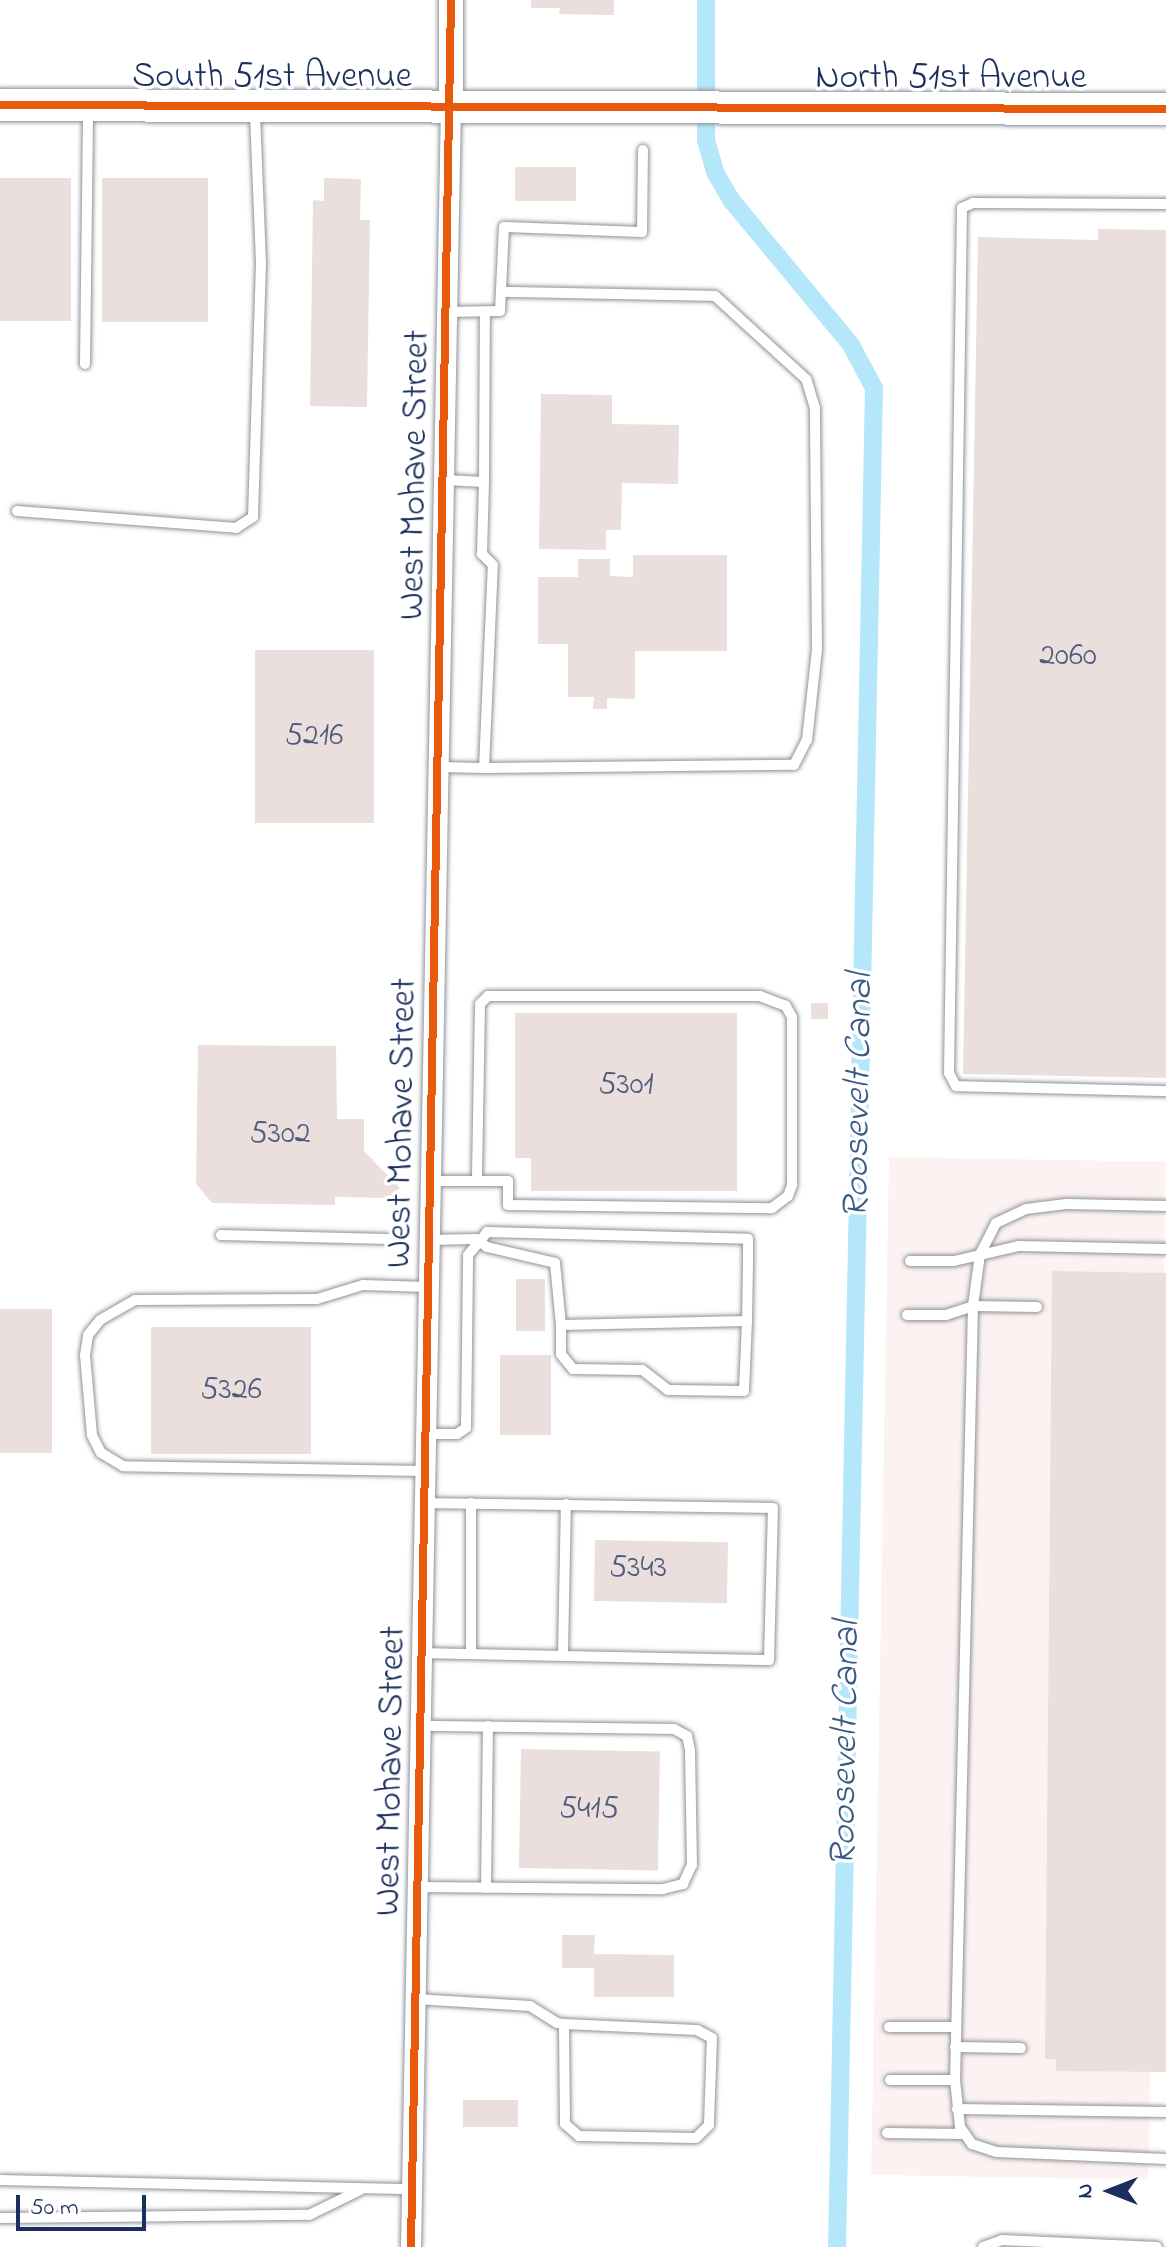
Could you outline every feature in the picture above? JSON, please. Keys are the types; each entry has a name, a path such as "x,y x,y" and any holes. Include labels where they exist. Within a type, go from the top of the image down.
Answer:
{"main road":[{"name":"South 51st Avenue","path":"0,105 735,106"},
{"name":"North 51st Avenue","path":"735,106 1166,109"}],"street":[{"name":"West Mohave Street","path":"411,2247 451,0"}],"lane":[{"path":"17,511 236,528 253,517 261,263 255,105"},
{"path":"85,364 88,106"},
{"path":"447,312 500,311 504,292 504,227 642,232 643,150"},
{"path":"1166,204 973,203 962,208 949,1073 956,1086 1166,1091"},
{"path":"438,767 794,765 807,740 817,649 815,408 806,379 715,296 504,292"},
{"path":"484,768 493,565 482,554 485,312"},
{"path":"444,480 484,482"},
{"path":"430,1181 477,1181 508,1181 508,1205 772,1208 788,1196 792,1185 792,1017 786,1006 760,996 488,996 480,1004 477,1181"},
{"path":"1166,1206 1066,1204 1026,1209 996,1223 980,1254 973,1306 955,2047 957,2109 965,2134 972,2144 996,2152 1166,2159"},
{"path":"425,1434 457,1434 466,1428 468,1255 476,1239 487,1232 748,1239 747,1321 744,1391 668,1390 642,1370 573,1369 561,1354 555,1263 487,1247 476,1239 429,1240"},
{"path":"221,1235 388,1239"},
{"path":"910,1261 980,1254 1019,1246 1166,1249"},
{"path":"425,1471 123,1466 101,1453 92,1435 85,1355 88,1335 100,1320 135,1300 317,1299 363,1285 428,1287"},
{"path":"907,1315 946,1315 973,1306 1037,1307"},
{"path":"561,1325 747,1321"},
{"path":"422,1653 769,1660 773,1508 424,1503"},
{"path":"471,1503 471,1653"},
{"path":"563,1655 566,1504"},
{"path":"417,1887 663,1889 683,1884 692,1865 687,1736 674,1729 420,1726"},
{"path":"486,1888 488,1726"},
{"path":"415,1999 530,2006 564,2024 697,2030 712,2038 709,2125 696,2138 579,2136 565,2124 564,2024"},
{"path":"889,2027 956,2027"},
{"path":"955,2047 1021,2048"},
{"path":"890,2080 955,2080"},
{"path":"957,2109 1166,2112"},
{"path":"887,2133 965,2134"},
{"path":"0,2180 412,2189"},
{"path":"0,2218 309,2215 365,2187"},
{"path":"983,2247 1002,2240 1157,2247"}],"shaded area":[{"path":"889,1157 1166,1162 1148,2180 871,2175"}],"building":[{"path":"531,0 614,0 614,15 559,14 560,8 531,8"},
{"path":"515,167 576,167 576,201 515,201"},
{"path":"0,178 71,178 71,321 0,321"},
{"path":"102,178 208,178 208,322 102,322"},
{"path":"324,178 361,179 360,220 370,220 367,407 310,406 313,200 324,201"},
{"path":"1098,229 1166,230 1166,1078 963,1074 978,237 1098,240"},
{"path":"541,394 612,395 612,424 679,425 678,484 622,483 621,530 606,530 606,550 539,549"},
{"path":"633,555 727,555 727,651 635,651 635,699 607,698 607,709 593,709 594,697 568,697 568,644 538,644 538,577 578,577 578,559 610,559 610,576 633,577"},
{"path":"255,650 374,650 374,823 255,823"},
{"path":"811,1003 828,1003 828,1019 811,1019"},
{"path":"515,1013 737,1013 737,1191 531,1191 531,1158 515,1158"},
{"path":"198,1045 336,1046 337,1119 364,1119 364,1151 400,1188 389,1198 335,1197 335,1205 212,1203 196,1184"},
{"path":"1052,1271 1166,1273 1166,2072 1056,2071 1056,2059 1045,2059"},
{"path":"516,1279 545,1279 545,1331 516,1331"},
{"path":"0,1309 52,1309 52,1453 0,1453"},
{"path":"151,1327 311,1327 311,1454 151,1454"},
{"path":"500,1355 551,1355 551,1435 500,1435"},
{"path":"595,1540 728,1542 727,1603 594,1601"},
{"path":"521,1749 660,1751 658,1870 519,1868"},
{"path":"562,1935 595,1935 594,1954 674,1955 674,1997 594,1997 594,1968 562,1968"},
{"path":"463,2100 518,2100 518,2127 463,2127"}],"waterway":[{"name":"Roosevelt Canal","path":"706,0 706,140 715,172 732,201 851,345 874,388 837,2247"}],"cycle path":[{"path":"411,2247 451,0"},
{"path":"0,105 1166,109"}]}
